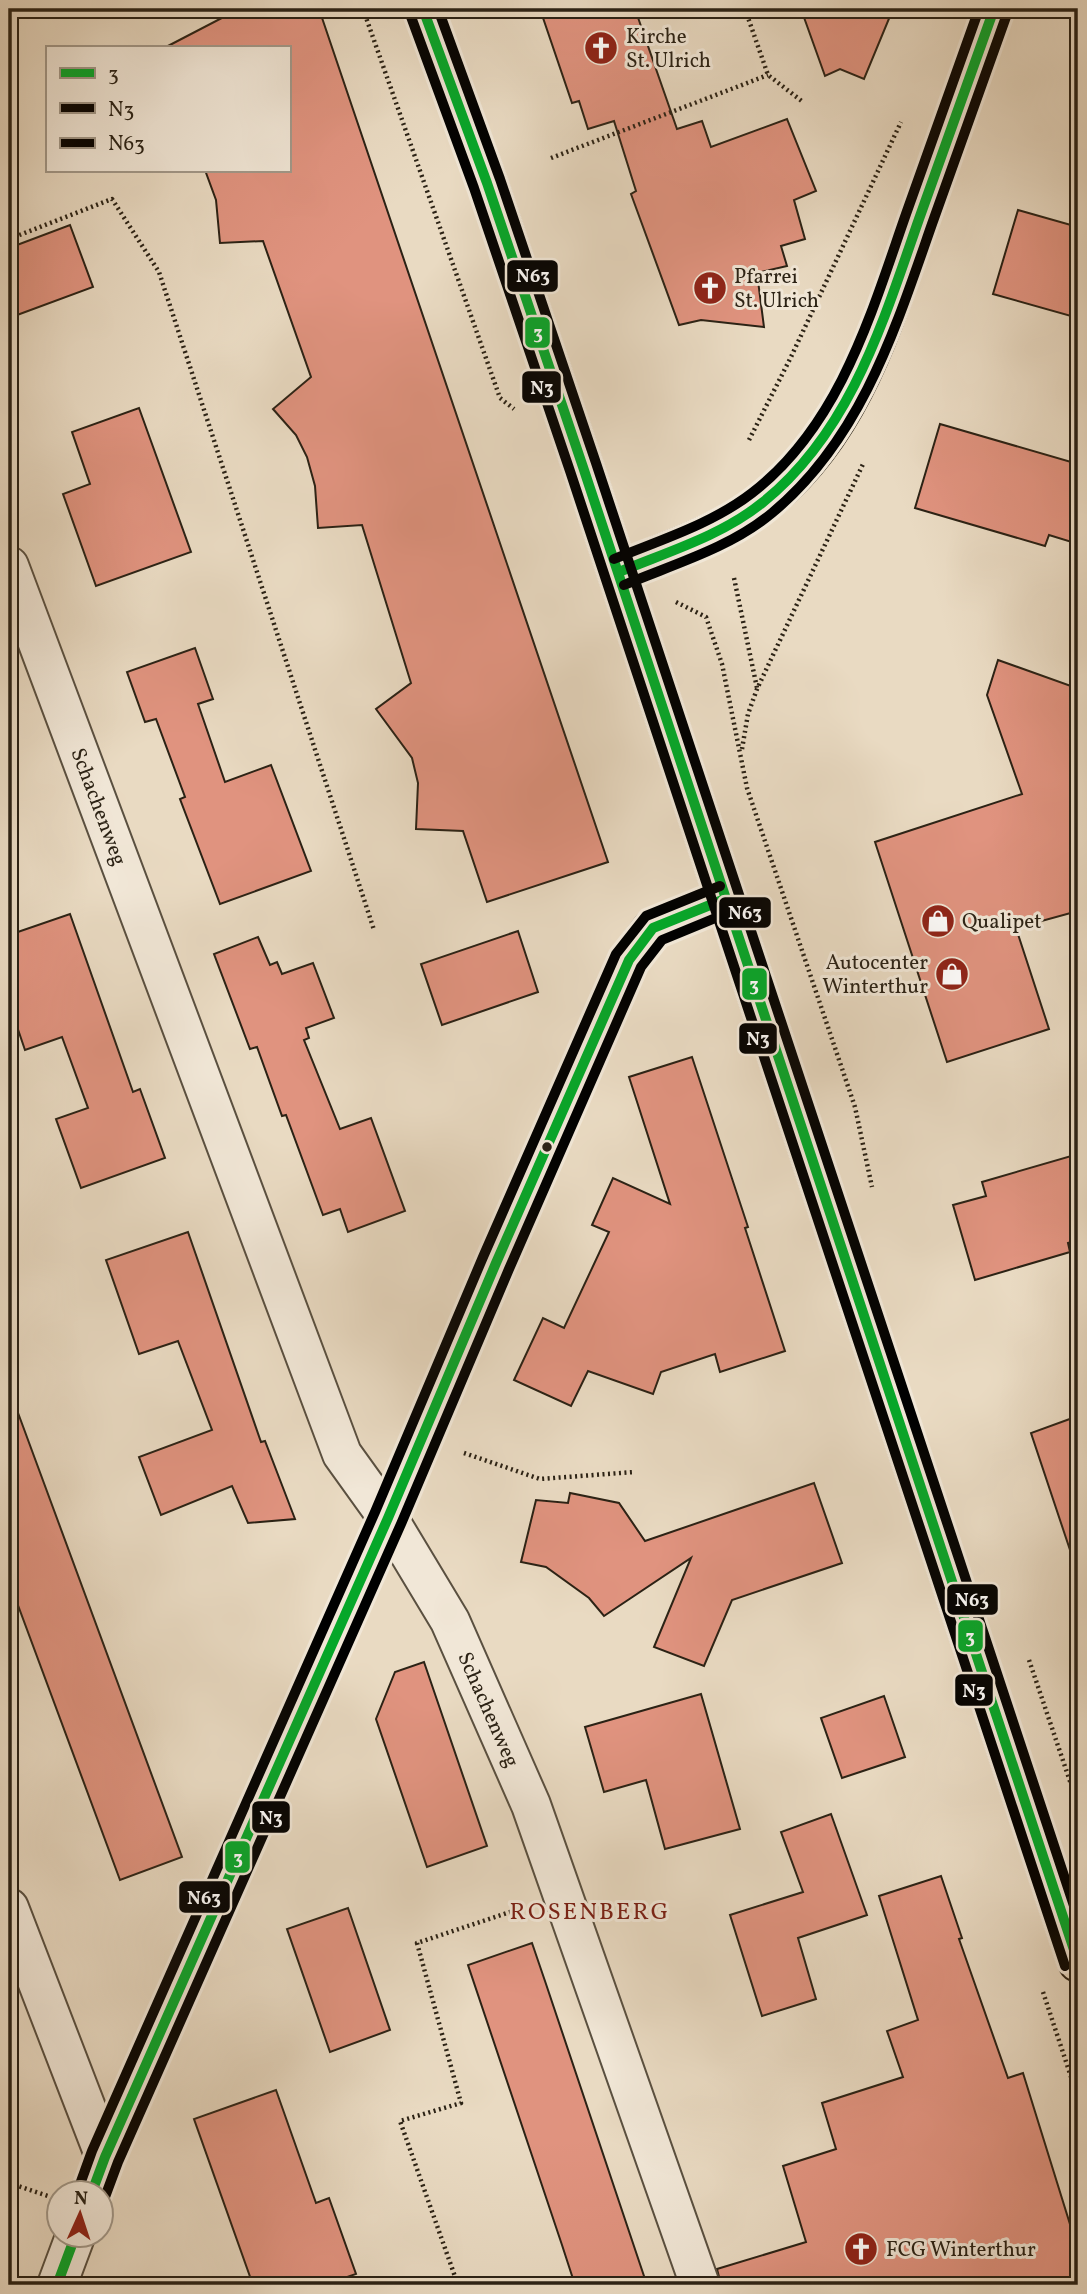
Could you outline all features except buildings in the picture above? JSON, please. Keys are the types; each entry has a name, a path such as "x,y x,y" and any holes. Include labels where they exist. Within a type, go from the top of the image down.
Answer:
{"main road":[{"path":"423,9 487,183 619,572 1078,1962"}],"street":[{"path":"619,572 721,528 761,504 793,477 829,430 846,404 880,330 995,9"},
{"name":"Schachenweg","path":"9,566 342,1454 387,1517 450,1620 531,1805 699,2285"},
{"path":"97,2178 629,960 653,928 725,899"},
{"path":"9,1908 105,2157"},
{"path":"57,2285 71,2248"}],"path":[{"path":"363,9 500,398"},
{"path":"745,9 768,75 803,102"},
{"path":"551,158 768,75"},
{"path":"749,440 901,122"},
{"path":"9,239 112,199 159,272 374,930"},
{"path":"742,754 748,714 757,689 860,474"},
{"path":"619,572 706,617 722,664 747,788 855,1107 873,1192"},
{"path":"734,578 757,689"},
{"path":"457,1451 540,1479 634,1472"},
{"path":"1026,1652 1078,1805"},
{"path":"458,2285 400,2122 461,2104 417,1943 562,1894"},
{"path":"9,2183 46,2196"}],"transit line":[{"name":"3","path":"423,9 487,183 583,467 1078,1962"},
{"name":"N63","path":"438,9 500,179 596,463 1078,1918"},
{"name":"N63","path":"614,559 685,530 736,504 782,466 808,435 830,401 865,328 979,9"},
{"name":"3","path":"619,572 693,542 746,515 793,475 819,443 841,409 877,335 994,9"},
{"name":"N3","path":"410,14 474,188 570,471 1065,1966"},
{"name":"N3","path":"624,585 720,546 756,525 803,484 829,452 852,417 889,343 1007,14"},
{"name":"N63","path":"82,2178 375,1512 616,954 646,916 720,886"},
{"name":"3","path":"97,2178 388,1518 629,960 653,928 725,899"},
{"name":"N3","path":"112,2178 401,1524 641,967 662,940 730,912"},
{"name":"3","path":"57,2285 71,2248"}],"place":[{"name":"Kirche St. Ulrich","path":"601,48"},
{"name":"Pfarrei St. Ulrich","path":"710,288"},
{"name":"Qualipet","path":"938,921"},
{"name":"Autocenter Winterthur","path":"952,974"},
{"name":"FCG Winterthur","path":"861,2249"}],"district":[{"name":"ROSENBERG","path":"590,1911"}]}
